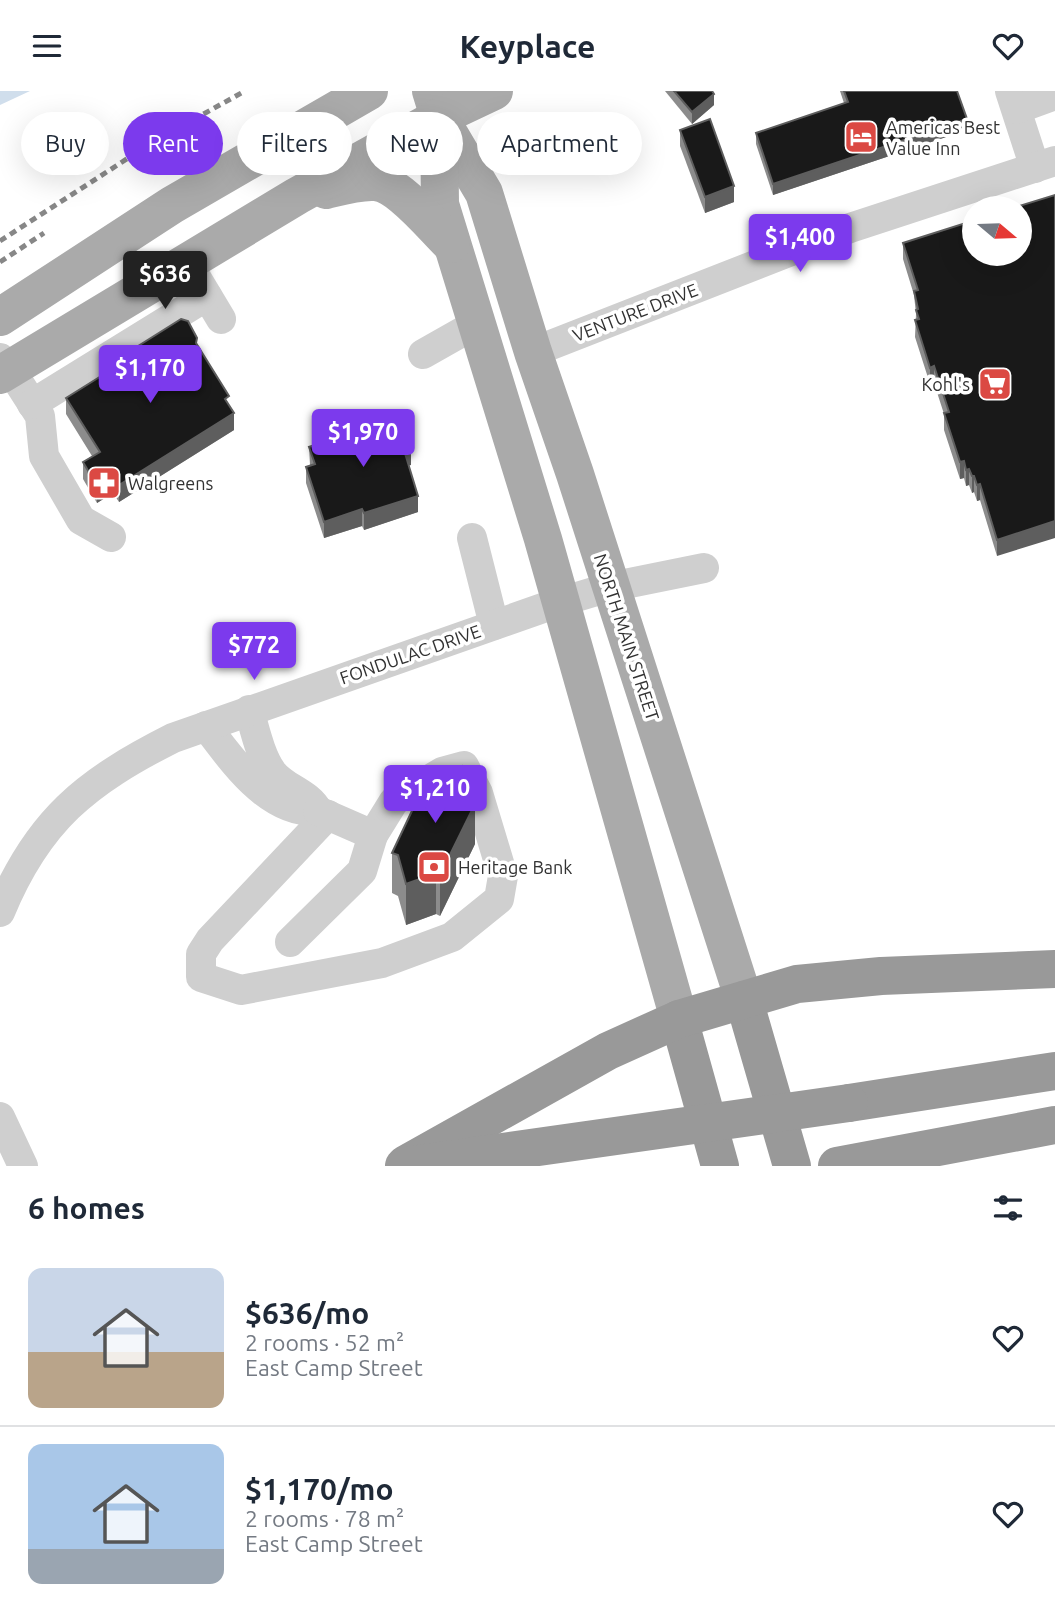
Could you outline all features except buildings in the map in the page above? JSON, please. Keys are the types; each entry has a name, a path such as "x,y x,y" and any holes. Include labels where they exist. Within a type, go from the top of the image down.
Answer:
{"highway":[{"path":"403,1166 608,1051 680,1019 797,984 881,976 1055,969"},
{"name":"NORTH MAIN STREET","path":"744,1000 792,1166"},
{"path":"680,1019 720,1166"},
{"path":"403,1166 849,1103 1055,1070"},
{"path":"851,1163 1055,1125"}],"main road":[{"path":"0,317 172,205 369,91"},
{"path":"3,367 187,263 297,196 435,104 494,91"},
{"path":"435,104 440,204 560,602 680,1019"},
{"name":"NORTH MAIN STREET","path":"435,104 484,194 744,1000"},
{"path":"297,196 356,183 377,182 403,194 452,245"}],"street":[{"path":"1045,164 1014,100 1055,95"},
{"name":"VENTURE DRIVE","path":"533,352 850,228 1045,164"},
{"path":"32,404 214,307 187,263"},
{"path":"423,354 476,324"},
{"path":"3,367 40,416 44,456 81,520 111,537"},
{"path":"472,538 494,625"},
{"name":"FONDULAC DRIVE","path":"0,912 21,868 47,829 77,797 131,759 173,738 560,602 610,587 704,568"},
{"path":"249,711 263,754 273,774 314,802 323,813"},
{"path":"206,726 238,767 278,803 305,812 323,813 373,835"},
{"path":"290,942 362,871 373,835 394,801 442,772 464,766 478,793 503,876 499,899 452,937 382,963 242,990 201,977 201,954 210,940 323,813"},
{"path":"0,1117 23,1166"}],"water":[{"path":"0,91 30,91 0,105"}],"railway":[{"path":"0,241 153,142 245,91"},
{"path":"0,262 44,233"}],"place":[{"name":"Americas Best Value Inn","path":"861,137"},
{"name":"Kohl's","path":"995,384"},
{"name":"Walgreens","path":"104,483"},
{"name":"Heritage Bank","path":"434,867"}]}
